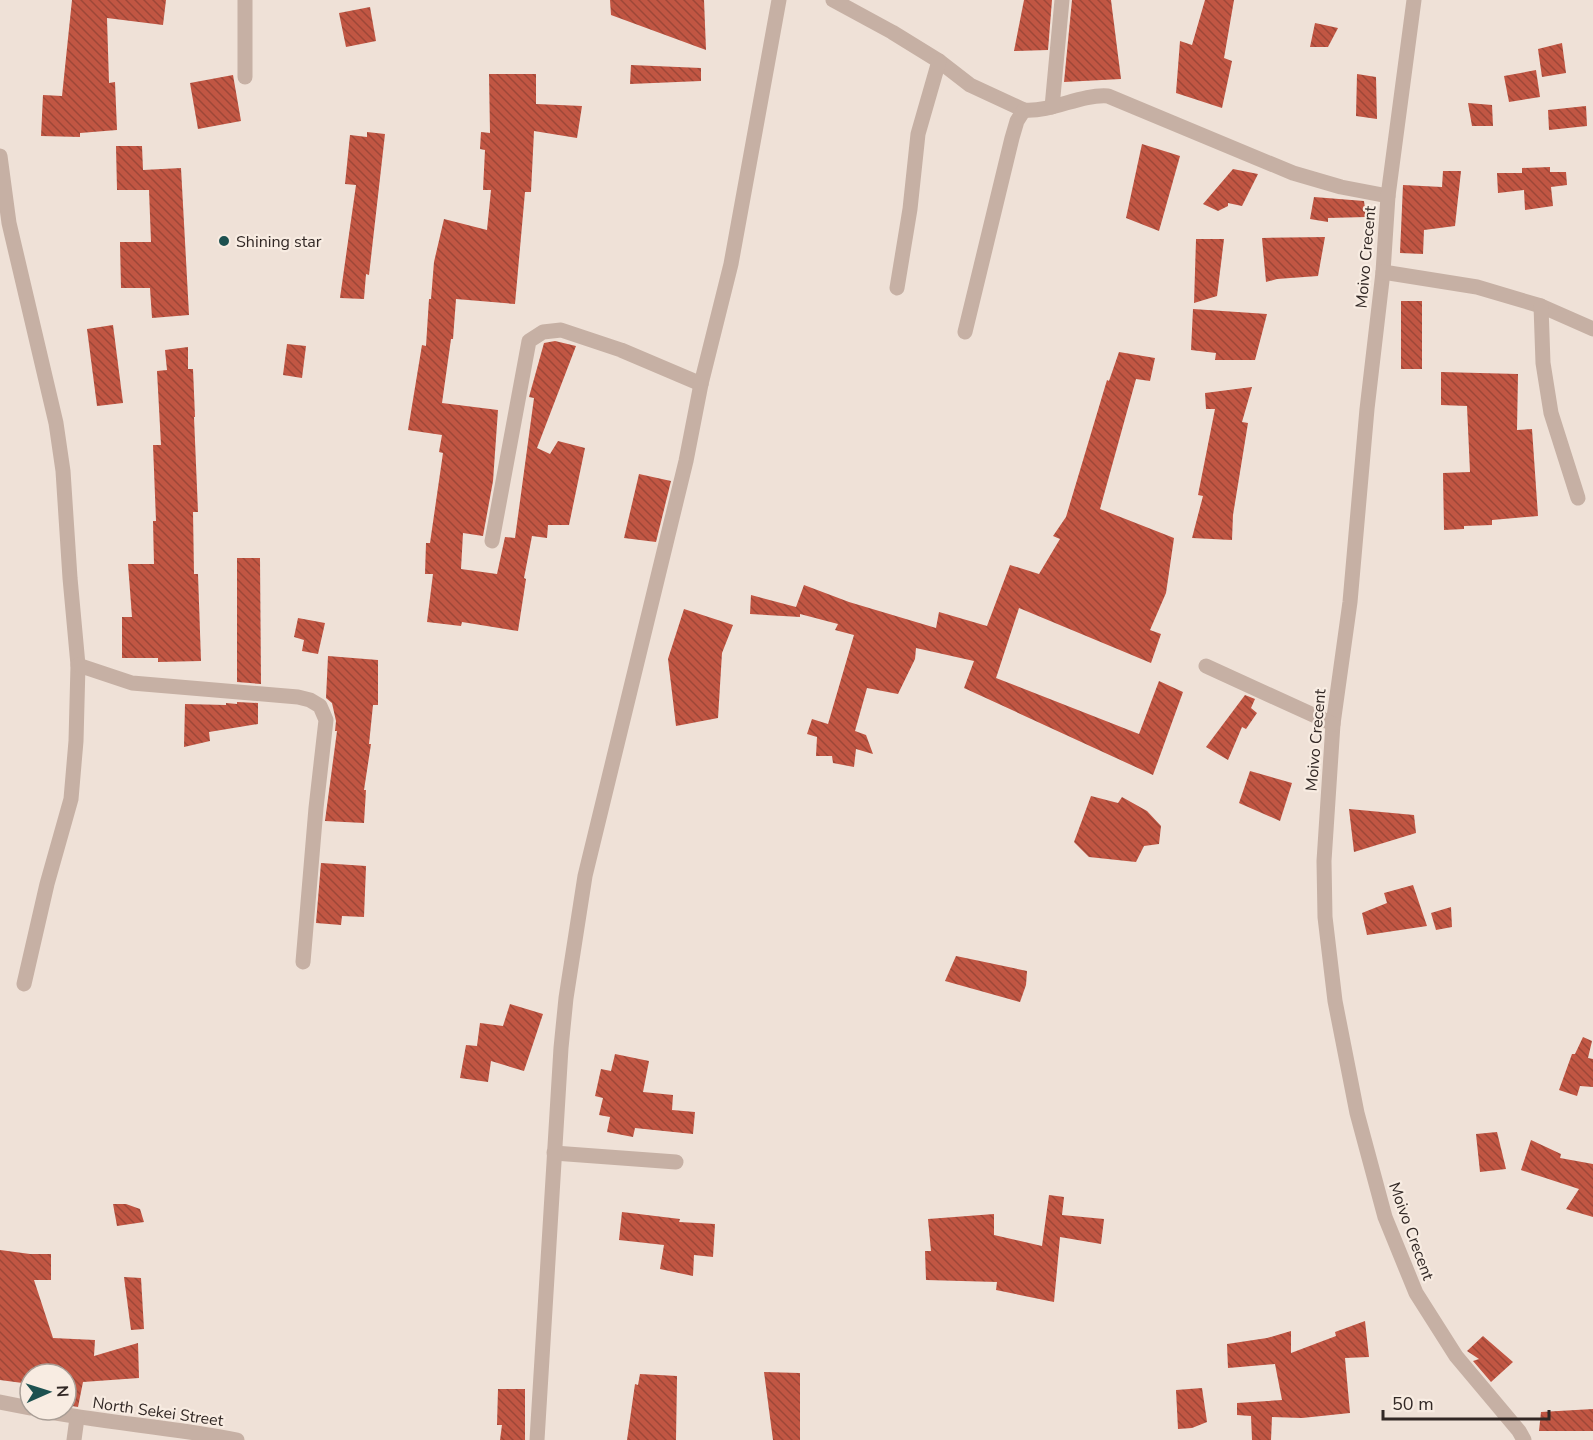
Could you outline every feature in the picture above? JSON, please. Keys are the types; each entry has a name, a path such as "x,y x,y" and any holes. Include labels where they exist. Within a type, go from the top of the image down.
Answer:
{"street":[{"path":"245,0 245,77"},
{"path":"537,1440 566,998 585,876 731,264 779,0"},
{"path":"833,0 939,61 970,85 1024,110 1034,111 1108,96 1293,173 1341,187 1388,196"},
{"path":"1052,107 1062,0"},
{"name":"Moivo Crecent","path":"1414,0 1388,196 1383,272 1367,409 1350,602 1333,724 1324,861 1325,918 1335,1001 1357,1113 1385,1217 1416,1293 1456,1356 1524,1440"},
{"path":"897,288 910,208 918,134 939,61"},
{"path":"965,332 1012,138 1017,121 1024,110"},
{"path":"0,156 9,223 57,423 63,471 78,665 76,741 71,799 47,884 24,984"},
{"path":"1383,272 1477,287 1541,306 1593,329"},
{"path":"1541,306 1543,363 1551,413 1578,498"},
{"path":"492,541 530,341 543,332 561,330 621,350 701,384"},
{"path":"78,665 132,683 298,697 320,706 326,720 303,962"},
{"path":"1206,666 1333,724"},
{"path":"554,1154 676,1162"},
{"path":"0,1402 18,1406"},
{"name":"North Sekei Street","path":"78,1418 189,1431 237,1440"},
{"path":"74,1440 76,1422"}],"building":[{"path":"72,0 166,0 163,25 107,18 109,83 115,82 117,130 80,133 80,137 41,136 43,95 62,96"},
{"path":"610,0 704,0 706,50 611,15"},
{"path":"1024,0 1052,0 1048,50 1014,51"},
{"path":"1072,0 1111,0 1121,79 1064,82"},
{"path":"1205,0 1234,0 1224,58 1232,61 1222,108 1176,93 1180,41 1192,45"},
{"path":"370,7 376,41 346,47 339,13"},
{"path":"1315,23 1338,28 1328,47 1310,47"},
{"path":"1562,43 1566,73 1542,77 1538,49"},
{"path":"631,65 701,68 701,81 630,84"},
{"path":"1536,70 1540,97 1509,102 1504,76"},
{"path":"489,74 536,74 536,104 582,106 577,138 534,131 531,192 525,192 515,304 456,299 453,339 451,339 442,403 498,410 493,481 483,536 463,533 461,569 497,574 505,537 515,538 534,398 529,397 544,343 555,341 576,346 537,448 550,454 558,441 585,448 569,525 548,525 547,538 532,536 518,631 462,622 461,626 427,622 433,574 425,574 426,543 430,543 443,453 439,452 442,435 408,430 422,345 426,346 434,262 444,219 487,230 491,190 483,190 485,150 480,149 481,132 490,133"},
{"path":"1357,74 1376,77 1377,119 1356,116"},
{"path":"233,75 241,121 198,129 190,83"},
{"path":"1468,103 1492,105 1493,126 1472,126"},
{"path":"1586,106 1587,126 1549,130 1548,110"},
{"path":"367,132 385,134 369,275 366,274 364,299 340,298 356,185 345,184 350,135 367,137"},
{"path":"1142,144 1180,156 1159,231 1126,218"},
{"path":"116,146 142,146 143,170 181,168 189,315 152,318 150,288 121,288 120,242 151,242 149,190 117,190"},
{"path":"1550,167 1550,172 1566,172 1567,185 1551,187 1553,206 1525,210 1524,190 1498,193 1497,173 1522,173 1522,168"},
{"path":"1233,169 1258,174 1242,206 1228,203 1228,206 1218,211 1203,204"},
{"path":"1443,171 1461,171 1455,226 1424,230 1423,254 1400,253 1403,185 1442,187"},
{"path":"1314,197 1364,201 1366,217 1328,218 1328,222 1310,219"},
{"path":"1325,237 1318,276 1266,282 1262,238"},
{"path":"1196,239 1224,239 1217,296 1194,303"},
{"path":"1401,301 1422,301 1422,369 1401,369"},
{"path":"1193,309 1267,314 1255,360 1215,360 1216,353 1191,350"},
{"path":"113,325 123,403 97,406 87,329"},
{"path":"287,344 306,346 302,378 283,375"},
{"path":"188,347 188,369 193,369 195,417 198,512 193,512 194,574 198,574 201,661 158,662 158,658 122,658 122,617 132,617 128,564 154,564 153,521 156,521 153,445 161,445 157,371 167,370 165,350"},
{"path":"1119,352 1155,358 1150,381 1136,379 1100,509 1174,538 1166,593 1150,630 1161,634 1151,663 1019,608 996,678 1139,734 1159,681 1183,692 1153,775 964,688 974,661 916,648 915,659 898,694 867,688 855,731 866,735 873,754 856,749 854,767 833,763 832,756 816,756 817,737 807,734 812,719 828,724 854,635 835,630 838,624 800,614 800,617 750,614 751,595 796,607 804,585 849,602 936,628 939,612 987,626 1010,565 1039,574 1060,539 1053,536 1066,517 1107,380 1109,381"},
{"path":"1441,372 1518,374 1517,430 1532,429 1538,516 1492,520 1492,525 1464,526 1464,529 1444,530 1443,473 1470,472 1467,406 1441,405"},
{"path":"1252,387 1242,422 1248,423 1233,515 1232,540 1192,538 1203,496 1198,495 1215,409 1206,409 1205,393"},
{"path":"639,474 671,481 656,542 624,538"},
{"path":"237,558 260,558 261,684 237,682"},
{"path":"684,609 733,625 722,653 718,718 676,726 668,659"},
{"path":"298,618 325,623 318,654 302,651 304,640 294,637"},
{"path":"328,656 378,660 378,705 373,705 369,744 371,744 364,790 366,790 364,823 325,821 337,731 335,731 336,721 332,703 326,698"},
{"path":"1245,695 1255,699 1251,708 1257,713 1246,729 1242,727 1228,760 1206,747"},
{"path":"237,702 258,703 258,724 209,732 210,741 184,747 185,704 226,705 226,703 237,704"},
{"path":"1250,771 1292,783 1280,821 1239,803"},
{"path":"1091,796 1118,803 1122,797 1147,811 1161,826 1159,844 1144,846 1136,862 1089,857 1074,842"},
{"path":"1349,809 1414,815 1416,833 1354,852"},
{"path":"321,863 366,866 364,917 342,916 341,925 316,923"},
{"path":"1413,885 1427,926 1367,935 1362,913 1387,903 1384,893"},
{"path":"1451,907 1452,927 1436,930 1431,913"},
{"path":"956,956 1027,971 1026,985 1020,1002 945,981"},
{"path":"510,1004 543,1014 524,1071 491,1061 488,1082 460,1078 466,1045 477,1046 480,1023 503,1026"},
{"path":"1583,1037 1592,1041 1588,1058 1593,1059 1593,1087 1580,1086 1577,1096 1559,1090 1572,1054 1575,1054"},
{"path":"615,1054 649,1061 643,1092 673,1095 672,1110 695,1112 693,1134 635,1128 633,1137 607,1132 610,1117 599,1115 603,1098 595,1096 601,1069 611,1071"},
{"path":"1497,1132 1506,1169 1480,1172 1476,1134"},
{"path":"1531,1140 1561,1154 1560,1158 1593,1164 1593,1217 1566,1209 1579,1189 1521,1170"},
{"path":"1049,1195 1064,1197 1062,1215 1104,1219 1101,1244 1060,1237 1054,1302 996,1290 997,1282 926,1280 925,1251 931,1251 928,1219 994,1214 994,1235 1042,1246"},
{"path":"113,1204 126,1204 140,1209 144,1222 117,1226"},
{"path":"622,1212 680,1219 679,1222 715,1224 713,1257 694,1255 693,1276 660,1269 664,1245 619,1240"},
{"path":"0,1250 51,1254 51,1280 34,1280 53,1338 95,1340 94,1356 138,1343 139,1378 83,1382 78,1407 78,1362 18,1362 18,1382 0,1380"},
{"path":"124,1277 141,1278 144,1329 131,1330"},
{"path":"1365,1321 1369,1357 1345,1358 1350,1413 1302,1418 1272,1417 1271,1440 1252,1440 1251,1416 1237,1415 1237,1403 1282,1400 1275,1364 1228,1368 1227,1344 1267,1338 1291,1331 1291,1353 1336,1336 1335,1332"},
{"path":"1483,1336 1513,1362 1491,1382 1473,1361 1479,1359 1467,1351"},
{"path":"764,1372 800,1373 800,1440 773,1440"},
{"path":"640,1374 677,1376 676,1440 627,1440 635,1384 638,1385"},
{"path":"1202,1388 1207,1422 1192,1428 1178,1429 1176,1390"},
{"path":"498,1389 525,1389 525,1440 500,1440 502,1425 497,1425"},
{"path":"1593,1409 1593,1431 1539,1431 1541,1412"}],"place":[{"name":"Shining star","path":"224,241"}]}
